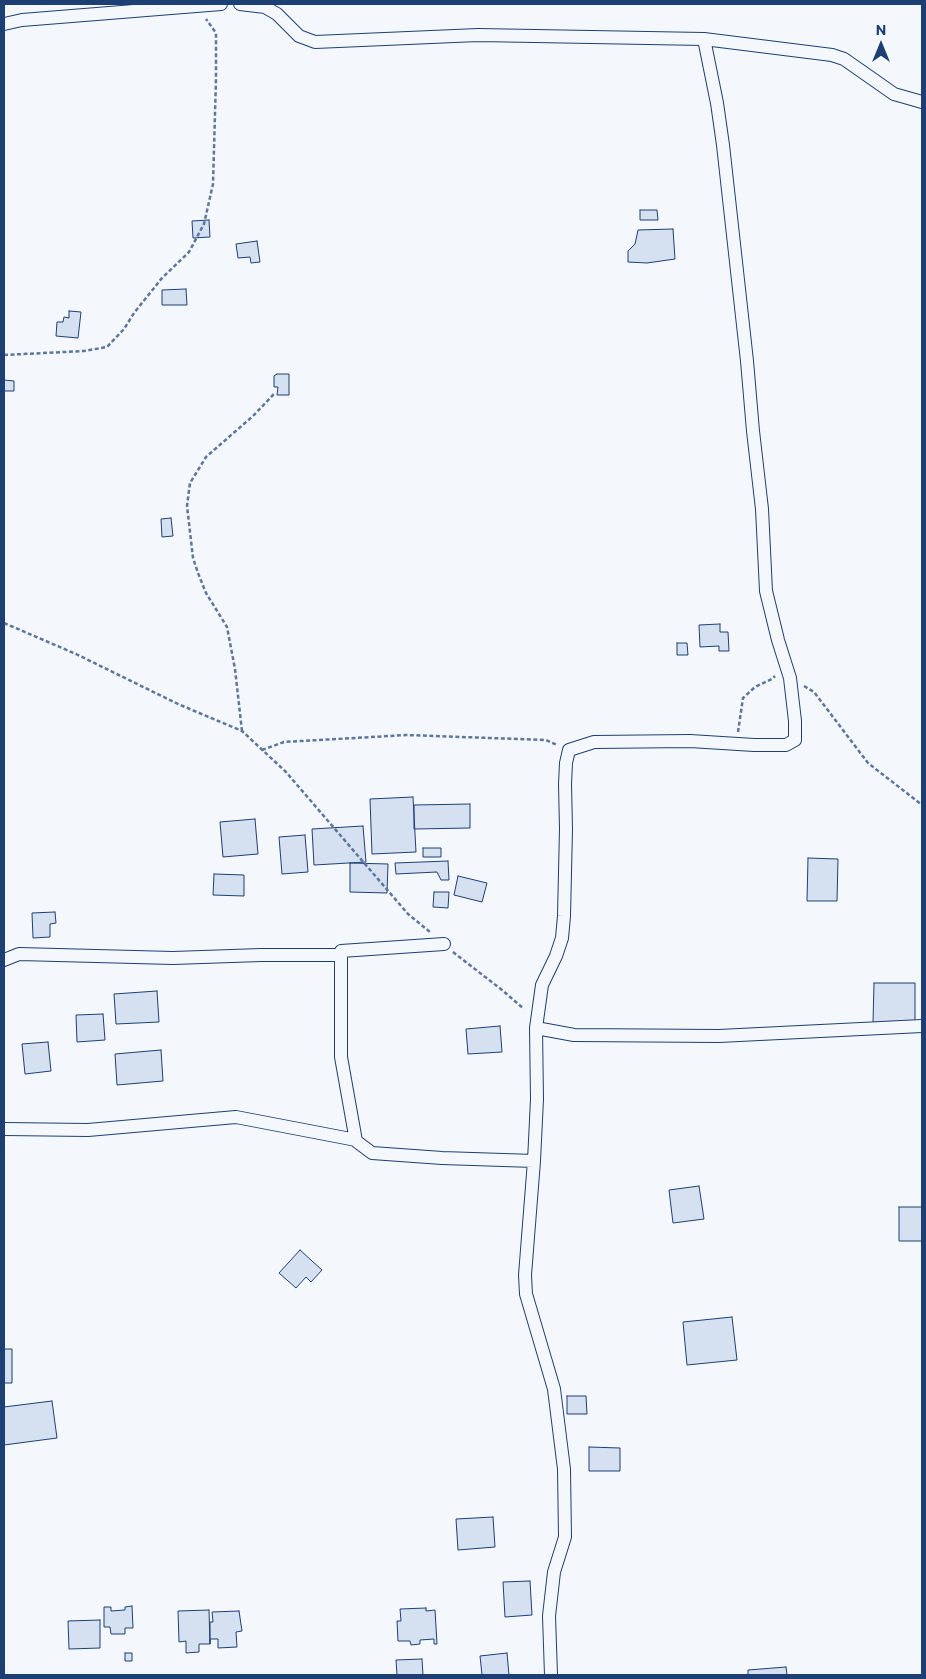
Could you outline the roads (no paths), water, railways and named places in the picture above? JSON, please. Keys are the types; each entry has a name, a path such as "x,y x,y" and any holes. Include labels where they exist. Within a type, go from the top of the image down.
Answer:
{"street":[{"path":"4,24 22,20 221,4"},
{"path":"240,4 265,8 277,14 299,36 316,42 478,35 704,39 832,55 844,59 894,94 922,102"},
{"path":"551,1675 549,1616 554,1572 565,1537 564,1469 554,1389 526,1294 525,1275 537,1099 537,1023 542,985 556,956 564,924 565,784 569,750 594,742 690,740 786,745 795,740 795,721 790,678 766,591 762,509 720,120 704,39"},
{"path":"356,1140 341,1057 341,951 444,944"},
{"path":"4,960 19,954 173,958 341,955"},
{"path":"537,1023 574,1035 719,1036 922,1026"},
{"path":"4,1129 88,1130 236,1117 356,1140 372,1153 442,1158 534,1161"}]}
